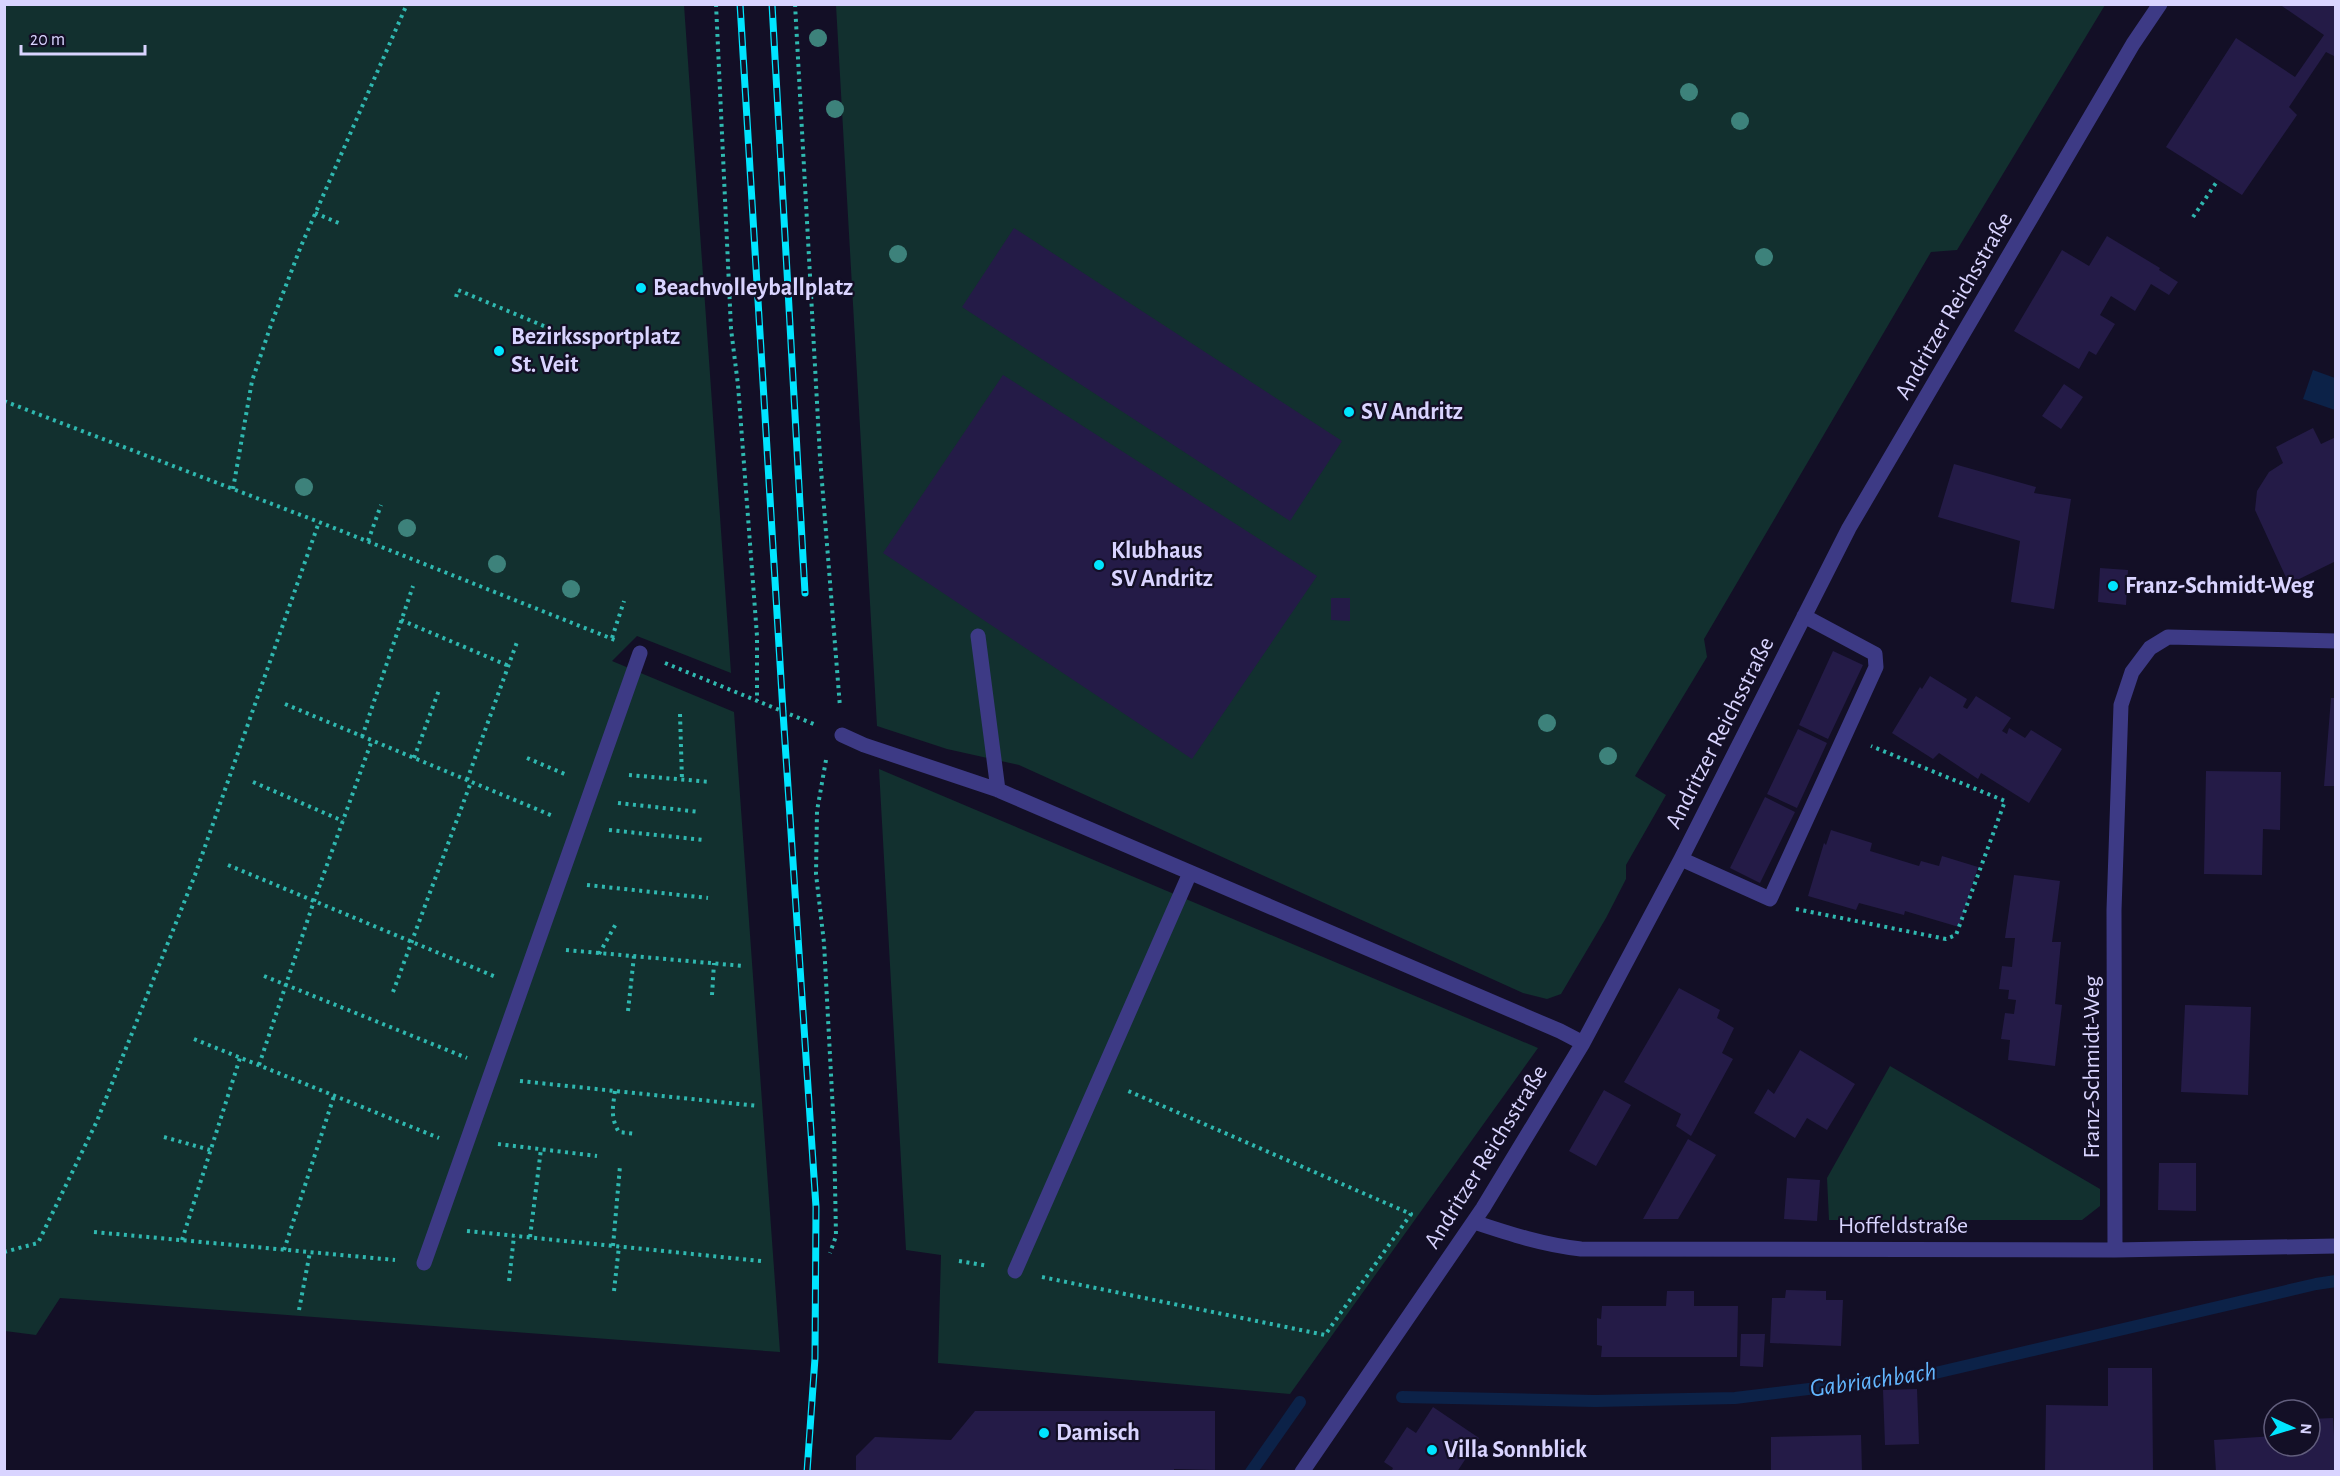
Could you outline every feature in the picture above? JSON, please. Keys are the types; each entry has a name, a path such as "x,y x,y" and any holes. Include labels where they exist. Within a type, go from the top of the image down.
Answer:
{"street":[{"name":"Andritzer Reichsstraße","path":"1302,1472 1474,1222 1583,1043 1681,858 1849,528 2133,44 2160,4"},
{"path":"1681,858 1770,899 1876,667 1875,654 1804,616"},
{"path":"978,636 998,790"},
{"name":"Franz-Schmidt-Weg","path":"2115,1250 2114,910 2121,705 2132,672 2150,648 2168,638 2336,641"},
{"path":"424,1263 640,653"},
{"path":"842,735 864,745 998,790 1560,1031 1583,1043"},
{"path":"1015,1271 1190,873"},
{"name":"Hoffeldstraße","path":"1474,1222 1525,1239 1553,1246 1581,1249 2115,1250 2336,1246"}],"path":[{"path":"233,489 252,381 301,246 407,4"},
{"path":"716,4 731,329 738,385 758,636 757,702"},
{"path":"795,4 820,457 842,735 826,755 817,811 816,874 824,943 834,1131 836,1236 830,1252"},
{"path":"2193,217 2218,180"},
{"path":"315,213 341,224"},
{"path":"456,297 458,290 465,292 551,329"},
{"path":"4,401 612,638 640,653 842,735"},
{"path":"368,541 381,506"},
{"path":"4,1252 38,1244 97,1121 195,875 319,522"},
{"path":"362,737 413,586"},
{"path":"612,638 624,601"},
{"path":"401,620 509,666"},
{"path":"393,992 517,642"},
{"path":"414,758 440,690"},
{"path":"285,704 578,827 704,840"},
{"path":"680,714 682,780"},
{"path":"1770,899 1781,906 1946,939 1956,935 2005,801 1845,735"},
{"path":"258,1065 372,740"},
{"path":"526,758 593,786 700,812"},
{"path":"593,786 682,780 711,782"},
{"path":"254,782 343,821"},
{"path":"228,865 522,988"},
{"path":"559,881 708,898"},
{"path":"599,954 617,922"},
{"path":"535,948 743,966"},
{"path":"628,1011 634,956"},
{"path":"712,995 714,963"},
{"path":"264,976 491,1073 615,1091 758,1106"},
{"path":"194,1039 334,1096 466,1144 541,1149 597,1156"},
{"path":"182,1240 240,1058"},
{"path":"959,1261 1325,1335 1411,1214 1100,1079"},
{"path":"615,1091 612,1116 614,1124 619,1132 636,1134"},
{"path":"284,1250 334,1096"},
{"path":"164,1137 210,1150"},
{"path":"530,1237 541,1149"},
{"path":"613,1246 620,1166"},
{"path":"436,1227 761,1261"},
{"path":"94,1232 424,1263"},
{"path":"509,1281 514,1236"},
{"path":"614,1291 620,1246"},
{"path":"299,1310 310,1252"}],"green space":[{"path":"5,5 684,5 731,673 637,636 612,661 734,712 780,1352 60,1298 36,1335 5,1331"},
{"name":"SV Andritz","path":"836,5 2105,5 1957,250 1931,252 1704,639 1707,657 1635,776 1666,795 1626,865 1626,879 1606,918 1561,994 1547,999 1523,993 1019,765 947,749 877,726"},
{"path":"879,769 1538,1048 1290,1394 938,1363 941,1255 906,1250"},
{"path":"1890,1066 2100,1189 2100,1206 2082,1220 1829,1220 1827,1178"}],"water":[{"path":"2313,370 2335,378 2335,410 2303,399"}],"building":[{"path":"2279,4 2336,4 2336,57 2326,52 2289,107 2297,115 2242,195 2166,147 2236,38 2295,77 2324,35"},
{"path":"1014,228 1342,441 1290,521 962,307"},
{"path":"2107,236 2160,268 2159,270 2178,282 2169,295 2151,284 2135,311 2111,296 2100,315 2115,324 2096,355 2089,351 2079,369 2014,331 2062,250 2089,266"},
{"name":"Klubhaus SV Andritz","path":"1003,375 1317,576 1192,759 883,553"},
{"path":"2064,384 2083,397 2061,429 2042,416"},
{"path":"2313,428 2321,444 2336,437 2336,561 2289,584 2255,510 2257,491 2269,472 2283,463 2276,447"},
{"path":"1954,464 2036,487 2034,493 2071,499 2054,609 2011,602 2020,541 1938,517"},
{"name":"Franz-Schmidt-Weg","path":"2100,568 2128,570 2126,605 2098,602"},
{"path":"1331,598 1350,598 1350,621 1331,620"},
{"path":"1833,651 1863,665 1828,739 1799,725"},
{"path":"1930,676 1967,699 1963,707 1967,709 1976,696 2011,718 2002,731 2007,734 2009,728 2025,738 2031,730 2062,749 2029,803 1981,773 1978,779 1939,753 1933,759 1892,733 1920,687 1922,689"},
{"path":"2331,698 2336,698 2336,786 2324,786"},
{"path":"1798,729 1827,743 1797,808 1767,794"},
{"path":"2206,771 2281,772 2280,830 2263,829 2262,875 2204,874"},
{"path":"1765,797 1795,812 1760,883 1730,868"},
{"path":"1831,830 1872,843 1870,851 1919,866 1921,861 1939,866 1942,856 1978,867 1959,927 1905,911 1904,915 1859,903 1856,910 1808,896 1824,843 1826,845"},
{"path":"2014,875 2060,881 2052,942 2061,942 2055,1004 2062,1005 2055,1066 2008,1060 2010,1040 2001,1039 2005,1013 2014,1014 2016,1000 2008,999 2009,990 1999,989 2002,966 2012,967 2015,938 2005,938"},
{"path":"1679,988 1720,1010 1717,1018 1734,1028 1722,1053 1733,1059 1691,1136 1676,1126 1681,1114 1624,1082"},
{"path":"2185,1005 2251,1007 2248,1095 2181,1092"},
{"path":"1800,1050 1855,1084 1827,1130 1807,1118 1795,1138 1754,1113 1768,1089 1774,1094"},
{"path":"1604,1090 1631,1105 1596,1166 1569,1151"},
{"path":"1688,1139 1716,1155 1678,1219 1643,1219"},
{"path":"2159,1163 2196,1163 2196,1211 2158,1210"},
{"path":"1787,1178 1820,1180 1817,1221 1784,1219"},
{"path":"1786,1290 1826,1291 1826,1300 1843,1300 1841,1346 1770,1343 1772,1298 1785,1298"},
{"path":"1667,1291 1694,1291 1694,1306 1738,1306 1737,1357 1601,1357 1602,1346 1597,1345 1597,1318 1601,1319 1602,1306 1666,1306"},
{"path":"1741,1334 1765,1334 1763,1367 1740,1366"},
{"path":"2108,1368 2152,1368 2153,1471 2045,1471 2046,1405 2108,1406"},
{"path":"1917,1389 1919,1444 1885,1445 1883,1390"},
{"name":"Villa Sonnblick","path":"1433,1407 1479,1438 1457,1472 1391,1472 1393,1468 1384,1462 1407,1427 1416,1433"},
{"path":"975,1411 1215,1411 1215,1470 856,1472 856,1456 875,1437 951,1440"},
{"path":"2322,1418 2333,1418 2336,1472 2216,1472 2214,1440 2262,1437 2262,1458 2322,1458"},
{"path":"1861,1435 1862,1472 1771,1472 1771,1437"}],"waterway":[{"name":"Gabriachbach","path":"1402,1397 1595,1401 1735,1398 1931,1374 2336,1281"},
{"name":"Gabriachbach","path":"1251,1472 1300,1402"}],"railway":[{"path":"740,4 816,1207 815,1358 807,1472"},
{"path":"772,4 805,593"}],"place":[{"name":"Beachvolleyballplatz","path":"641,288"},
{"name":"Bezirkssportplatz St. Veit","path":"499,351"},
{"name":"SV Andritz","path":"1349,412"},
{"name":"Klubhaus SV Andritz","path":"1099,565"},
{"name":"Franz-Schmidt-Weg","path":"2113,586"},
{"name":"Damisch","path":"1044,1433"},
{"name":"Villa Sonnblick","path":"1432,1450"}]}
